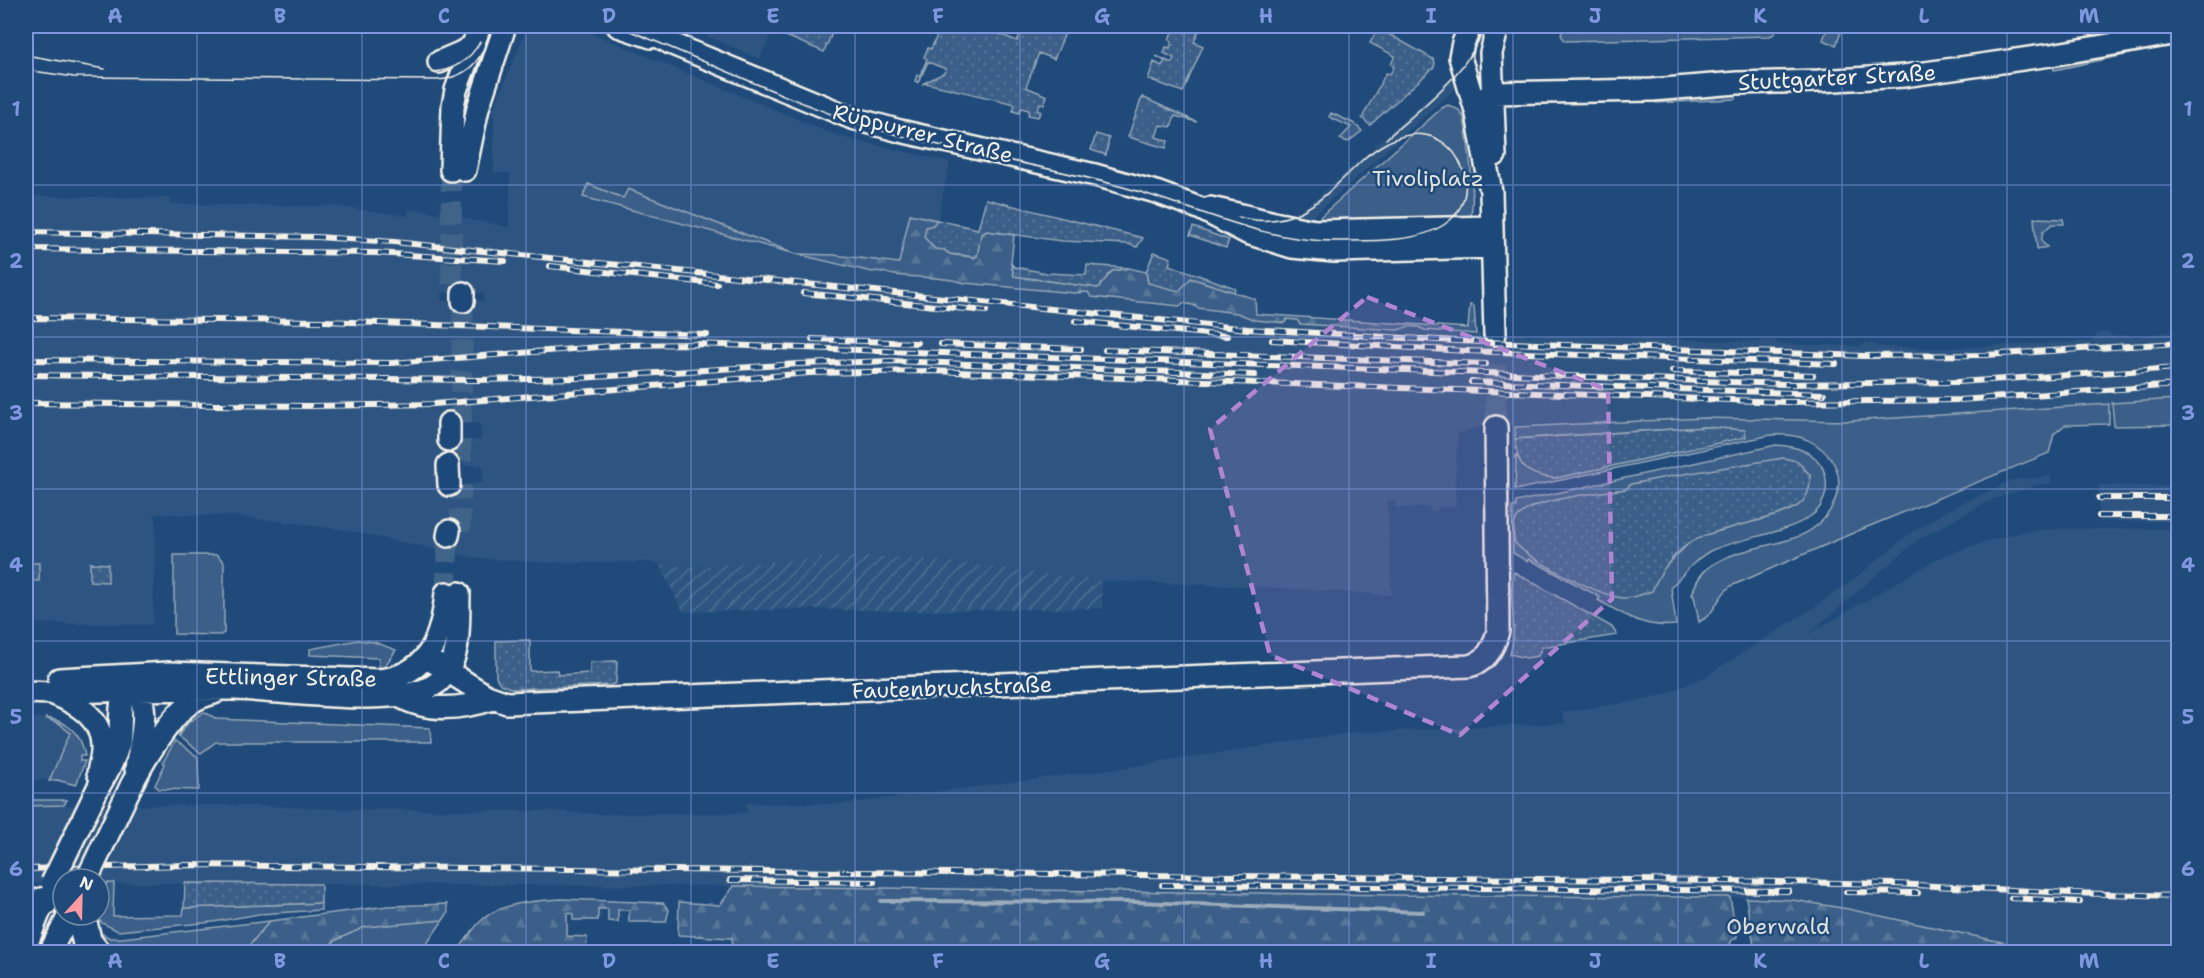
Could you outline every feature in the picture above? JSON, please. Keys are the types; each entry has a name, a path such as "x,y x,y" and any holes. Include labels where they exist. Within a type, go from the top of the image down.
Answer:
{"highway":[{"path":"84,927 87,942 95,952"}],"main road":[{"path":"480,26 456,90 453,106 458,170 505,26"},
{"name":"Rüppurrer Straße","path":"618,26 666,41"},
{"name":"Rüppurrer Straße","path":"640,26 666,41 818,106 866,123 1095,175 1188,203 1256,217 1287,227 1329,231 1492,237"},
{"path":"1471,26 1460,57 1476,109 1491,192"},
{"path":"1495,334 1491,192 1495,159 1491,53 1498,26"},
{"name":"Stuttgarter Straße","path":"1493,93 1652,90 1726,83 1904,76 2051,56 2178,33"},
{"path":"439,62 472,46"},
{"path":"1460,57 1493,93"},
{"path":"1476,109 1486,97 1493,93"},
{"name":"Rüppurrer Straße","path":"1188,203 1255,236 1292,247 1312,250 1492,237"},
{"name":"Fautenbruchstraße","path":"427,658 494,699 507,703 1422,670 1476,665 1486,657 1495,643 1498,631 1496,427"},
{"name":"Ettlinger Straße","path":"453,593 457,647 439,681 413,694 353,696 225,690 133,682 380,680 402,675 417,667 427,658 453,593"},
{"path":"26,683 133,682"},
{"path":"26,692 52,693 133,682"},
{"path":"133,682 143,700 143,723 133,782"},
{"path":"26,946 40,901 112,763 118,745 121,699 133,682"},
{"path":"93,867 133,782 165,731 191,702 225,690"},
{"path":"52,693 78,705 93,719 100,732 103,746 98,772 99,786"},
{"path":"399,696 412,704 436,707 468,707 494,699"},
{"path":"50,952 63,927"}],"highlighted area":[{"path":"1367,297 1608,390 1612,599 1460,735 1270,655 1210,429"}],"shaded area":[{"path":"528,26 575,26 825,131 950,162 927,269 834,255 799,254 872,272 876,270 891,275 942,278 965,283 1074,293 1088,292 1091,297 1180,306 1183,303 1237,313 1255,320 1284,323 1286,319 1297,320 1300,324 1398,330 1407,326 1417,326 1425,330 1470,334 1758,342 1766,340 1780,344 1860,346 1865,343 1875,344 1878,347 1947,348 2092,341 2098,333 2108,332 2112,336 2132,337 2165,332 2178,334 2178,399 1849,421 1704,418 1478,427 1458,434 1456,507 1437,507 1437,511 1430,511 1430,507 1395,508 1395,501 1387,501 1392,595 1263,587 1077,580 933,560 886,557 694,567 643,562 542,563 476,558 340,529 235,516 151,514 156,516 153,625 26,623 26,196 170,198 171,204 334,206 408,216 408,210 421,210 509,227 510,173 494,173 494,108","holes":["588,185 623,199 628,190 786,250 583,197","441,293 483,293 484,301 441,301","449,423 481,424 481,440 436,440","441,465 483,465 483,482 466,486 440,485"]},
{"path":"695,26 774,26 760,59 694,30"},
{"path":"1455,74 1458,86 1320,210 1306,221 1296,213 1317,198"},
{"path":"2051,476 2051,483 1994,499 1916,541 1809,634 1942,556 1988,541 2021,532 2054,529 2178,529 2178,952 2076,952 2011,944 1848,909 1793,900 1686,895 1474,896 734,886 111,883 111,867 51,867 51,883 26,883 26,806 230,805 341,809 553,811 596,814 747,813 746,803 843,804 1135,766 1349,733 1565,723 1562,712 1663,695 1704,677 1853,580 1908,535 1944,512 2012,480"},
{"path":"2099,485 2178,486 2178,522 2099,521"},
{"path":"841,557 933,560 1101,581 1102,608 910,611 805,609 683,612 659,564 694,567"},
{"path":"26,717 45,718 70,733 49,780 26,781"}],"green space":[{"path":"774,26 835,26 824,52 772,30"},
{"path":"937,26 979,26 1017,41 1024,26 1041,31 1044,26 1068,26 1054,59 1039,53 1026,87 1047,96 1044,104 1040,103 1037,110 1041,112 1038,117 1028,115 1029,110 1021,108 1019,113 1013,111 1015,104 926,83 922,84 944,73 946,69 928,62 918,83 915,81 917,75 920,76 927,59 924,57 928,48 931,49 938,33 935,31"},
{"path":"1174,26 1201,26 1194,42 1203,46 1183,92 1148,79 1154,62 1162,66 1165,61 1156,56 1172,63 1174,58 1164,53 1166,47 1170,48 1172,41 1169,40"},
{"path":"1565,26 1778,26 1774,34 1770,36 1565,41 1561,35"},
{"path":"1828,26 1839,26 1837,31 1841,32 1836,45 1823,40"},
{"path":"1875,26 1926,26 1926,28 1883,34"},
{"path":"2095,26 2149,26 2091,36"},
{"path":"1378,28 1433,59 1435,63 1434,67 1370,125 1362,118 1386,73 1390,74 1394,67 1391,64 1395,56 1370,43"},
{"path":"2178,39 2178,44 2054,70 2052,61"},
{"path":"1736,90 1736,99 1656,103 1656,99"},
{"path":"1142,97 1197,122 1175,116 1171,127 1160,125 1156,137 1168,141 1166,148 1128,137"},
{"name":"Tivoliplatz","path":"1448,105 1459,110 1464,118 1470,154 1473,196 1470,218 1320,221 1320,217"},
{"path":"1331,113 1353,123 1362,131 1348,142 1340,139 1351,127 1329,117"},
{"path":"1096,134 1109,138 1106,155 1091,150"},
{"path":"588,184 623,198 628,189 796,254 583,197"},
{"path":"986,199 1143,238 1137,247 1128,244 1062,241 987,231 981,234 977,257 950,254 944,250 935,249 924,237 926,227 933,225 937,220 978,229"},
{"path":"910,214 937,220 933,225 944,249 952,255 974,258 981,234 987,231 1014,235 1011,263 1014,276 1098,288 1112,271 1129,268 1146,272 1148,283 1191,278 1255,299 1256,314 1468,328 1470,305 1474,306 1476,334 1425,330 1415,327 1398,330 1300,324 1297,320 1287,319 1285,323 1255,320 1237,313 1198,308 1183,303 1180,306 1091,297 1088,292 1074,293 965,283 948,279 872,272 796,254 834,255 899,263"},
{"path":"2034,218 2063,219 2064,224 2052,224 2043,232 2041,241 2047,247 2037,249"},
{"path":"1193,227 1229,240 1226,248 1190,235"},
{"path":"1154,252 1171,258 1169,265 1235,288 1234,292 1191,278 1179,291 1148,283 1146,272"},
{"path":"1011,263 1014,267 1047,273 1086,275 1087,265 1129,268 1112,271 1098,288 1014,276"},
{"path":"2178,399 2178,425 2114,426 2112,403"},
{"path":"2109,404 2109,424 2065,425 2054,434 2049,453 1860,530 1731,586 1722,595 1710,614 1699,622 1692,595 1699,578 1708,568 1729,556 1786,541 1803,534 1818,525 1830,510 1838,490 1838,476 1834,463 1815,444 1794,436 1771,435 1515,490 1516,454 1523,465 1532,472 1556,478 1746,436 1706,427 1515,439 1515,427 1704,418 1849,421"},
{"path":"1706,427 1745,430 1746,437 1556,478 1538,475 1526,469 1518,457 1515,439"},
{"path":"1776,445 1795,448 1813,456 1823,468 1826,482 1826,492 1821,505 1815,513 1803,521 1778,531 1712,550 1695,562 1671,587 1676,625 1654,625 1635,620 1598,600 1600,597 1529,559 1527,561 1513,553 1512,507 1516,507 1516,502","holes":["1797,461 1810,475 1780,514 1705,535 1688,544 1660,572 1652,591 1531,507 1567,498 1626,489 1636,484 1678,475 1734,468"]},
{"path":"1783,458 1797,461 1810,475 1809,488 1803,501 1782,513 1714,532 1688,544 1667,565 1652,591 1642,595 1625,598 1601,592 1535,559 1515,543 1516,520 1526,511 1538,505 1568,497 1626,489 1631,484 1672,476"},
{"path":"174,555 217,555 224,562 224,633 220,635 174,634"},
{"path":"26,563 39,563 39,581 26,580"},
{"path":"90,563 108,564 108,582 90,581"},
{"path":"1514,572 1612,627 1617,635 1542,647 1538,656 1526,658 1510,654 1513,633 1512,582"},
{"path":"358,640 374,642 396,650 384,667 379,668 379,658 310,655 310,649"},
{"path":"530,640 530,671 557,670 558,675 590,673 590,662 617,661 616,683 513,689 500,684 496,677 496,641"},
{"path":"204,712 217,719 430,728 431,742 216,742 201,753 178,736 189,722"},
{"path":"45,718 67,725 81,741 85,756 80,756 80,761 85,761 76,785 57,780 49,781 70,733 60,724"},
{"path":"175,741 198,757 199,790 159,789 155,785 165,764 163,762"},
{"path":"26,800 67,800 64,805 26,806"},
{"path":"111,883 114,883 113,916 183,915 184,908 321,903 321,910 259,914 213,922 118,931 110,927"},
{"path":"185,883 321,884 321,903 184,908"},
{"path":"734,886 1474,896 1730,897 1737,937 1731,941 1730,947 1735,952 733,952 732,938 678,935 679,902 720,905"},
{"name":"Oberwald","path":"1746,898 1793,900 1848,909 2011,944 2076,952 1755,952"},
{"path":"561,899 663,903 669,910 666,922 629,922 629,910 618,910 618,922 608,921 608,909 598,909 598,920 573,920 573,914 567,913 567,936 587,937 586,952 457,952 476,926 491,913 520,903"},
{"path":"447,904 448,913 443,920 365,927 336,940 321,952 244,952 270,921 388,906"},
{"path":"443,920 421,952 321,952 336,940 365,926"},
{"path":"270,921 244,952 103,952 99,932 110,938 122,938"}],"waterway":[{"path":"881,901 1135,902 1423,912"}],"tunnel":[{"path":"451,170 452,293"},
{"path":"461,423 463,301"},
{"path":"1495,334 1496,427"},
{"path":"461,440 461,465"},
{"path":"460,531 461,485"},
{"path":"446,593 448,536"}],"tram line":[{"path":"26,70 74,77 438,80 460,74 475,63 494,26"},
{"path":"618,26 857,124 1123,187 1228,222 1282,236 1309,240 1393,240 1434,230 1458,212 1464,197 1465,181 1462,166 1453,152 1442,142 1427,135 1402,136 1363,159"},
{"path":"1386,139 1456,74 1477,44 1485,26"},
{"path":"432,72 454,67 466,59 480,42"},
{"path":"26,55 105,69"},
{"path":"1238,217 1260,220 1279,219 1296,214 1326,194 1370,153"}],"railway":[{"path":"26,232 317,237 394,242 1248,329 1456,341 1864,356 1986,355 2178,343"},
{"path":"26,249 376,253 505,261"},
{"path":"550,266 717,284"},
{"path":"803,293 986,311"},
{"path":"26,318 324,321 707,335"},
{"path":"1075,321 1227,336"},
{"path":"812,339 917,343"},
{"path":"1272,340 1466,351 1836,364"},
{"path":"26,360 392,363 625,345 696,344 1785,384 1957,382 2178,368"},
{"path":"941,344 1081,349"},
{"path":"1105,350 1486,364"},
{"path":"26,375 475,380 579,378 798,364 892,361 1255,375"},
{"path":"26,403 311,406 434,404 809,373 930,371 1785,402 1959,400 2178,385"},
{"path":"1672,371 1813,375"},
{"path":"1471,382 1824,394"},
{"path":"2099,498 2178,498"},
{"path":"2099,516 2178,516"},
{"path":"26,869 186,865 1723,881 1896,884 2178,896"},
{"path":"730,880 874,882"},
{"path":"1162,885 1789,891"},
{"path":"1846,892 1918,893"},
{"path":"2011,898 2080,902"}]}
